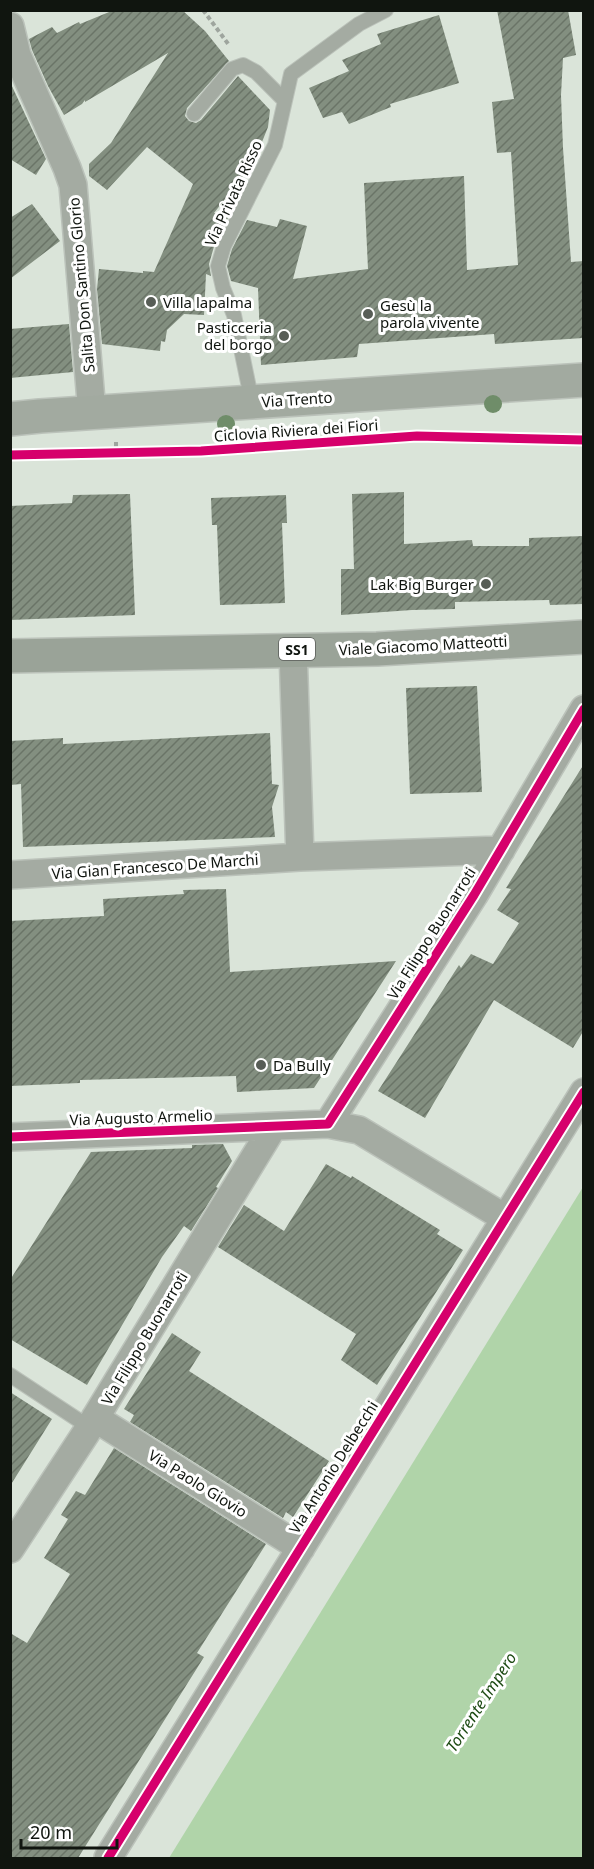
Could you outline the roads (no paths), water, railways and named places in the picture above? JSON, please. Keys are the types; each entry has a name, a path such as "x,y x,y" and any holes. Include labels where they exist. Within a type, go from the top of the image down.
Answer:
{"main road":[{"name":"Via Trento","path":"10,419 584,380"},
{"name":"Viale Giacomo Matteotti","path":"10,656 377,649 584,637"}],"street":[{"name":"Salita Don Santino Glorio","path":"10,26 17,55 68,168 73,185 92,413"},
{"path":"294,650 300,857"},
{"name":"Via Filippo Buonarroti","path":"327,1124 474,895 584,709"},
{"name":"Via Gian Francesco De Marchi","path":"10,875 300,857 501,850"},
{"name":"Via Antonio Delbecchi","path":"108,1858 584,1092"},
{"path":"273,1127 327,1124 359,1130 505,1218"},
{"name":"Via Filippo Buonarroti","path":"10,1549 92,1422 273,1127"},
{"name":"Via Augusto Armelio","path":"10,1137 273,1127"},
{"name":"Via Paolo Giovio","path":"92,1422 301,1548"}],"lane":[{"name":"Via Privata Risso","path":"252,402 234,315 223,288 218,266 224,246 275,145 291,74 359,24 386,10"},
{"path":"194,114 232,69 243,65 256,72 284,100"},
{"path":"10,1376 92,1422"}],"water":[{"name":"Torrente Impero","path":"583,1187 583,1858 169,1858"}],"place":[{"name":"Villa lapalma","path":"151,302"},
{"name":"Gesù la parola vivente","path":"368,314"},
{"name":"Pasticceria del borgo","path":"284,336"},
{"name":"Lak Big Burger","path":"486,584"},
{"name":"Da Bully","path":"261,1065"}]}
